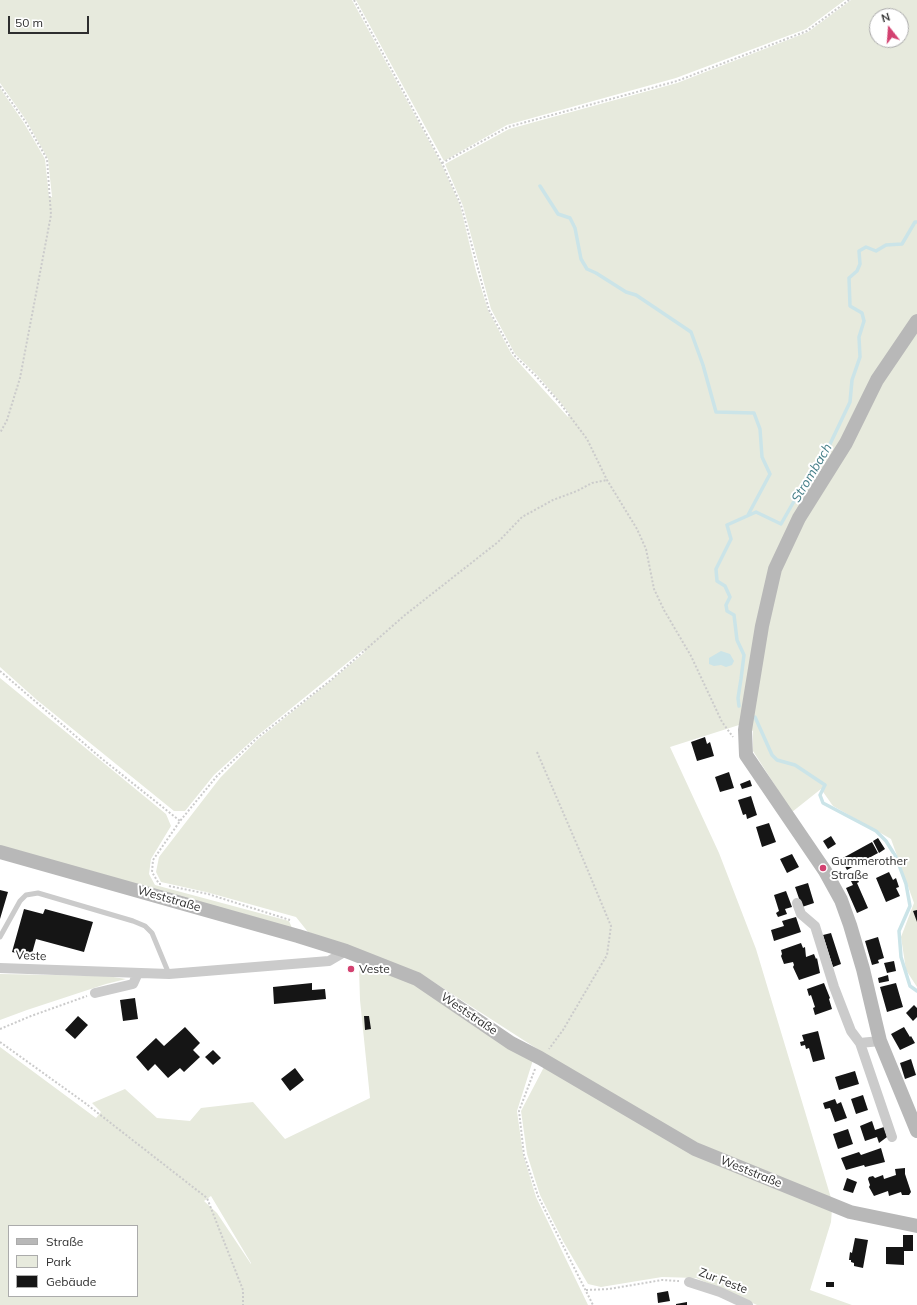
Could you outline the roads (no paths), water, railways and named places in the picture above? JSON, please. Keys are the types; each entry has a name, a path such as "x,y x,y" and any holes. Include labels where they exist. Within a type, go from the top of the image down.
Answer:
{"main road":[{"path":"917,322 877,380 846,443 799,518 775,569 762,626 745,730 746,755 817,859 841,900 862,969 880,1041 917,1131"},
{"name":"Weststraße","path":"0,852 298,936 346,951 417,979 511,1043 540,1058 695,1149 850,1212 917,1226"}],"street":[{"path":"797,903 801,914 816,926 834,987 850,1031 860,1043 892,1137"},
{"name":"Veste","path":"0,968 169,974 330,961 346,951"},
{"path":"95,993 133,984 138,973"},
{"path":"860,1043 880,1041"},
{"name":"Zur Feste","path":"689,1282 720,1292 748,1305"}],"lane":[{"path":"0,937 20,900 26,895 38,894 133,921 145,926 152,933 169,974"}],"water":[{"path":"721,651 730,654 734,661 732,665 726,667 709,664 709,658"}],"waterway":[{"path":"540,186 558,214 570,218 575,228 581,259 587,269 626,292 636,295 691,332 703,365 716,412 754,413 760,429 762,457 770,474 748,515"},
{"name":"Strombach","path":"739,706 738,698 744,655 737,640 734,615 727,611 726,605 730,597 725,586 717,581 716,569 731,539 727,525 756,512 781,524 793,503 822,461 850,402 852,380 860,357 859,337 864,321 862,313 850,306 849,278 857,271 860,264 859,251 866,247 876,251 886,245 902,244 915,222 917,222"},
{"name":"Strombach","path":"755,717 772,755 777,760 795,765 825,785 820,795 823,803 876,831 886,841 896,857 906,884 910,906 899,931 901,957 910,986 917,991"}],"place":[{"name":"Gummerother Straße","path":"823,868"},
{"name":"Veste","path":"351,969"}]}
